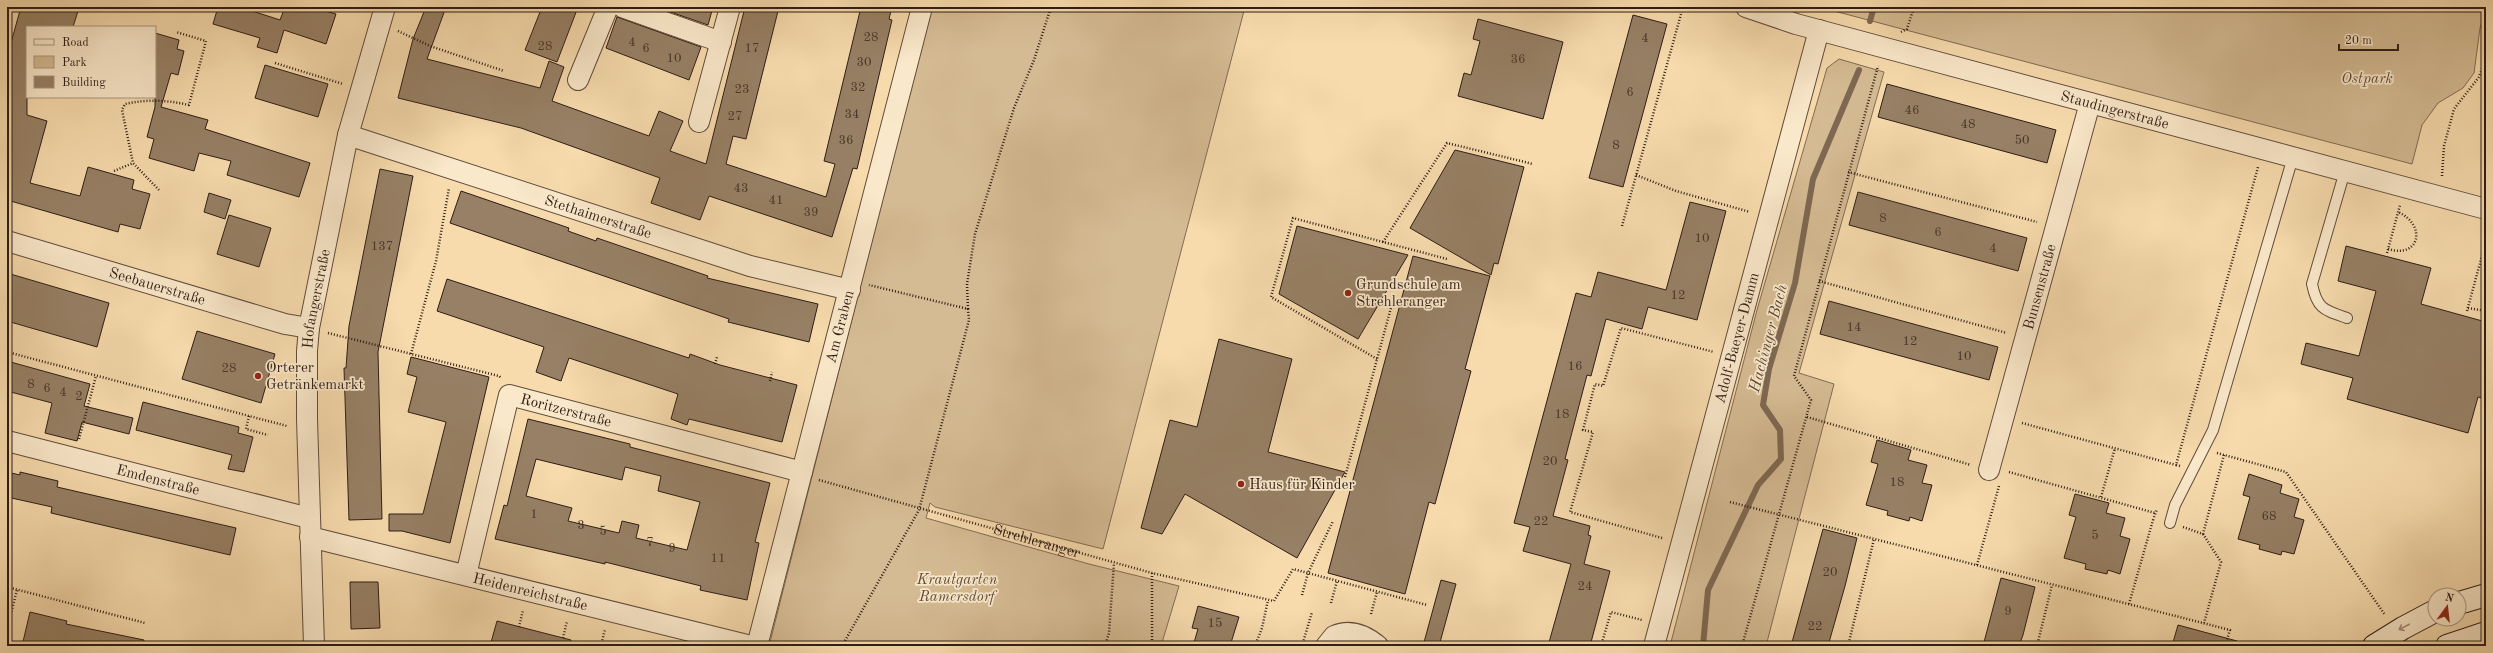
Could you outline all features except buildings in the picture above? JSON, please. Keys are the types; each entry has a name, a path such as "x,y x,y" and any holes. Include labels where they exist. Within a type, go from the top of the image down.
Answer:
{"main road":[{"path":"2467,601 2486,595"},
{"path":"2374,646 2427,615"},
{"path":"2447,646 2486,633"}],"street":[{"name":"Hofangerstraße","path":"314,646 306,351 309,328 348,135 385,7"},
{"path":"578,80 608,7"},
{"path":"622,7 721,42"},
{"path":"699,122 730,7"},
{"name":"Am Graben","path":"757,646 922,7"},
{"name":"Staudingerstraße","path":"1746,7 1819,30 2486,209"},
{"name":"Adolf-Baeyer-Damm","path":"1654,646 1819,30"},
{"name":"Bunsenstraße","path":"1999,475 2026,338 2090,103"},
{"name":"Stethaimerstraße","path":"348,135 750,266 850,290"},
{"name":"Seebauerstraße","path":"7,241 285,324 309,328"},
{"name":"Roritzerstraße","path":"466,575 509,395 802,472"},
{"name":"Emdenstraße","path":"7,441 310,518"},
{"name":"Heidenreichstraße","path":"310,537 750,646"},
{"path":"1326,646 1334,636 1351,632 1370,639 1378,646"}],"lane":[{"path":"2170,523 2175,505 2213,430 2293,157"},
{"path":"2345,171 2312,284 2315,298 2323,310 2346,318"}],"path":[{"path":"842,646 920,510 967,333 968,309 966,284 975,234 1014,108 1034,60 1051,7"},
{"path":"1622,226 1683,7"},
{"path":"1742,646 1781,515 1811,400 1794,376 1848,172 1877,67 1891,49 1895,35 1907,29 1914,7"},
{"path":"379,27 406,33 430,46 504,71"},
{"path":"159,190 133,163 122,110 125,104 151,101 172,101 189,105 206,41 176,32"},
{"path":"2440,197 2444,146 2454,109 2479,77 2486,58"},
{"path":"275,63 361,90"},
{"path":"1383,242 1447,143 1533,164"},
{"path":"2176,465 2263,149"},
{"path":"114,170 133,163"},
{"path":"411,354 436,261 453,168"},
{"path":"1848,172 2056,228"},
{"path":"1636,175 1676,191 1769,217"},
{"path":"2398,212 2412,221 2417,233 2416,239 2410,248 2404,251 2388,251 2404,187"},
{"path":"1377,359 1271,297 1293,218 1447,259"},
{"path":"2468,311 2485,250 2486,241"},
{"path":"1819,281 2026,338"},
{"path":"850,290 863,284 968,309"},
{"path":"1345,477 1392,304"},
{"path":"2468,308 2486,311"},
{"path":"309,328 500,376 509,395"},
{"path":"1681,544 1570,512 1593,432 1583,430 1594,384 1603,386 1621,328 1732,356"},
{"path":"7,352 307,431"},
{"path":"715,364 717,357"},
{"path":"770,382 772,372"},
{"path":"74,458 96,376"},
{"path":"249,416 246,429 268,435"},
{"path":"1807,417 1999,475 2101,497 2155,513"},
{"path":"2018,430 2020,422 2176,465 2181,467 2180,472"},
{"path":"2101,497 2114,448"},
{"path":"2204,450 2286,472 2386,617 2403,628"},
{"path":"2203,534 2224,455"},
{"path":"1977,565 1999,475 2009,465"},
{"name":"Strehleranger","path":"802,472 824,483 920,510 1152,573 1268,600 1274,601 1293,569 1308,573"},
{"path":"1730,502 2230,630 2225,646"},
{"path":"2129,604 2155,513 2159,507"},
{"path":"2153,520 2170,523 2203,534 2220,562 2204,624"},
{"path":"1302,595 1308,573 1333,521"},
{"path":"1848,646 1874,539"},
{"path":"1105,646 1109,633 1114,563"},
{"path":"1152,573 1152,646"},
{"path":"1308,573 1426,605"},
{"path":"1331,603 1337,581"},
{"path":"2037,646 2052,584"},
{"path":"7,587 145,623"},
{"path":"7,629 17,590"},
{"path":"1371,614 1377,592"},
{"path":"1255,646 1262,628 1268,600"},
{"path":"1302,646 1312,612"},
{"path":"1601,646 1611,612 1659,625"}],"green space":[{"name":"Krautgarten Ramersdorf","path":"931,7 1245,7 1103,549 935,507 930,503 926,518 1089,564 1179,586 1161,646 769,646"},
{"name":"Ostpark","path":"1819,7 2486,8 2480,28 2474,73 2463,88 2438,103 2422,125 2412,164"},
{"path":"1839,59 1884,72 1799,373 1834,384 1766,646 1670,646 1757,310 1827,68"}],"waterway":[{"name":"Hachinger Bach","path":"1870,21 1874,7"},
{"name":"Hachinger Bach","path":"1703,646 1708,590 1758,485 1781,459 1780,430 1763,405 1769,369 1795,283 1813,179 1859,70"}],"place":[{"name":"Grundschule am Strehleranger","path":"1348,293"},
{"name":"Orterer Getränkemarkt","path":"258,376"},
{"name":"Haus für Kinder","path":"1241,484"}]}
